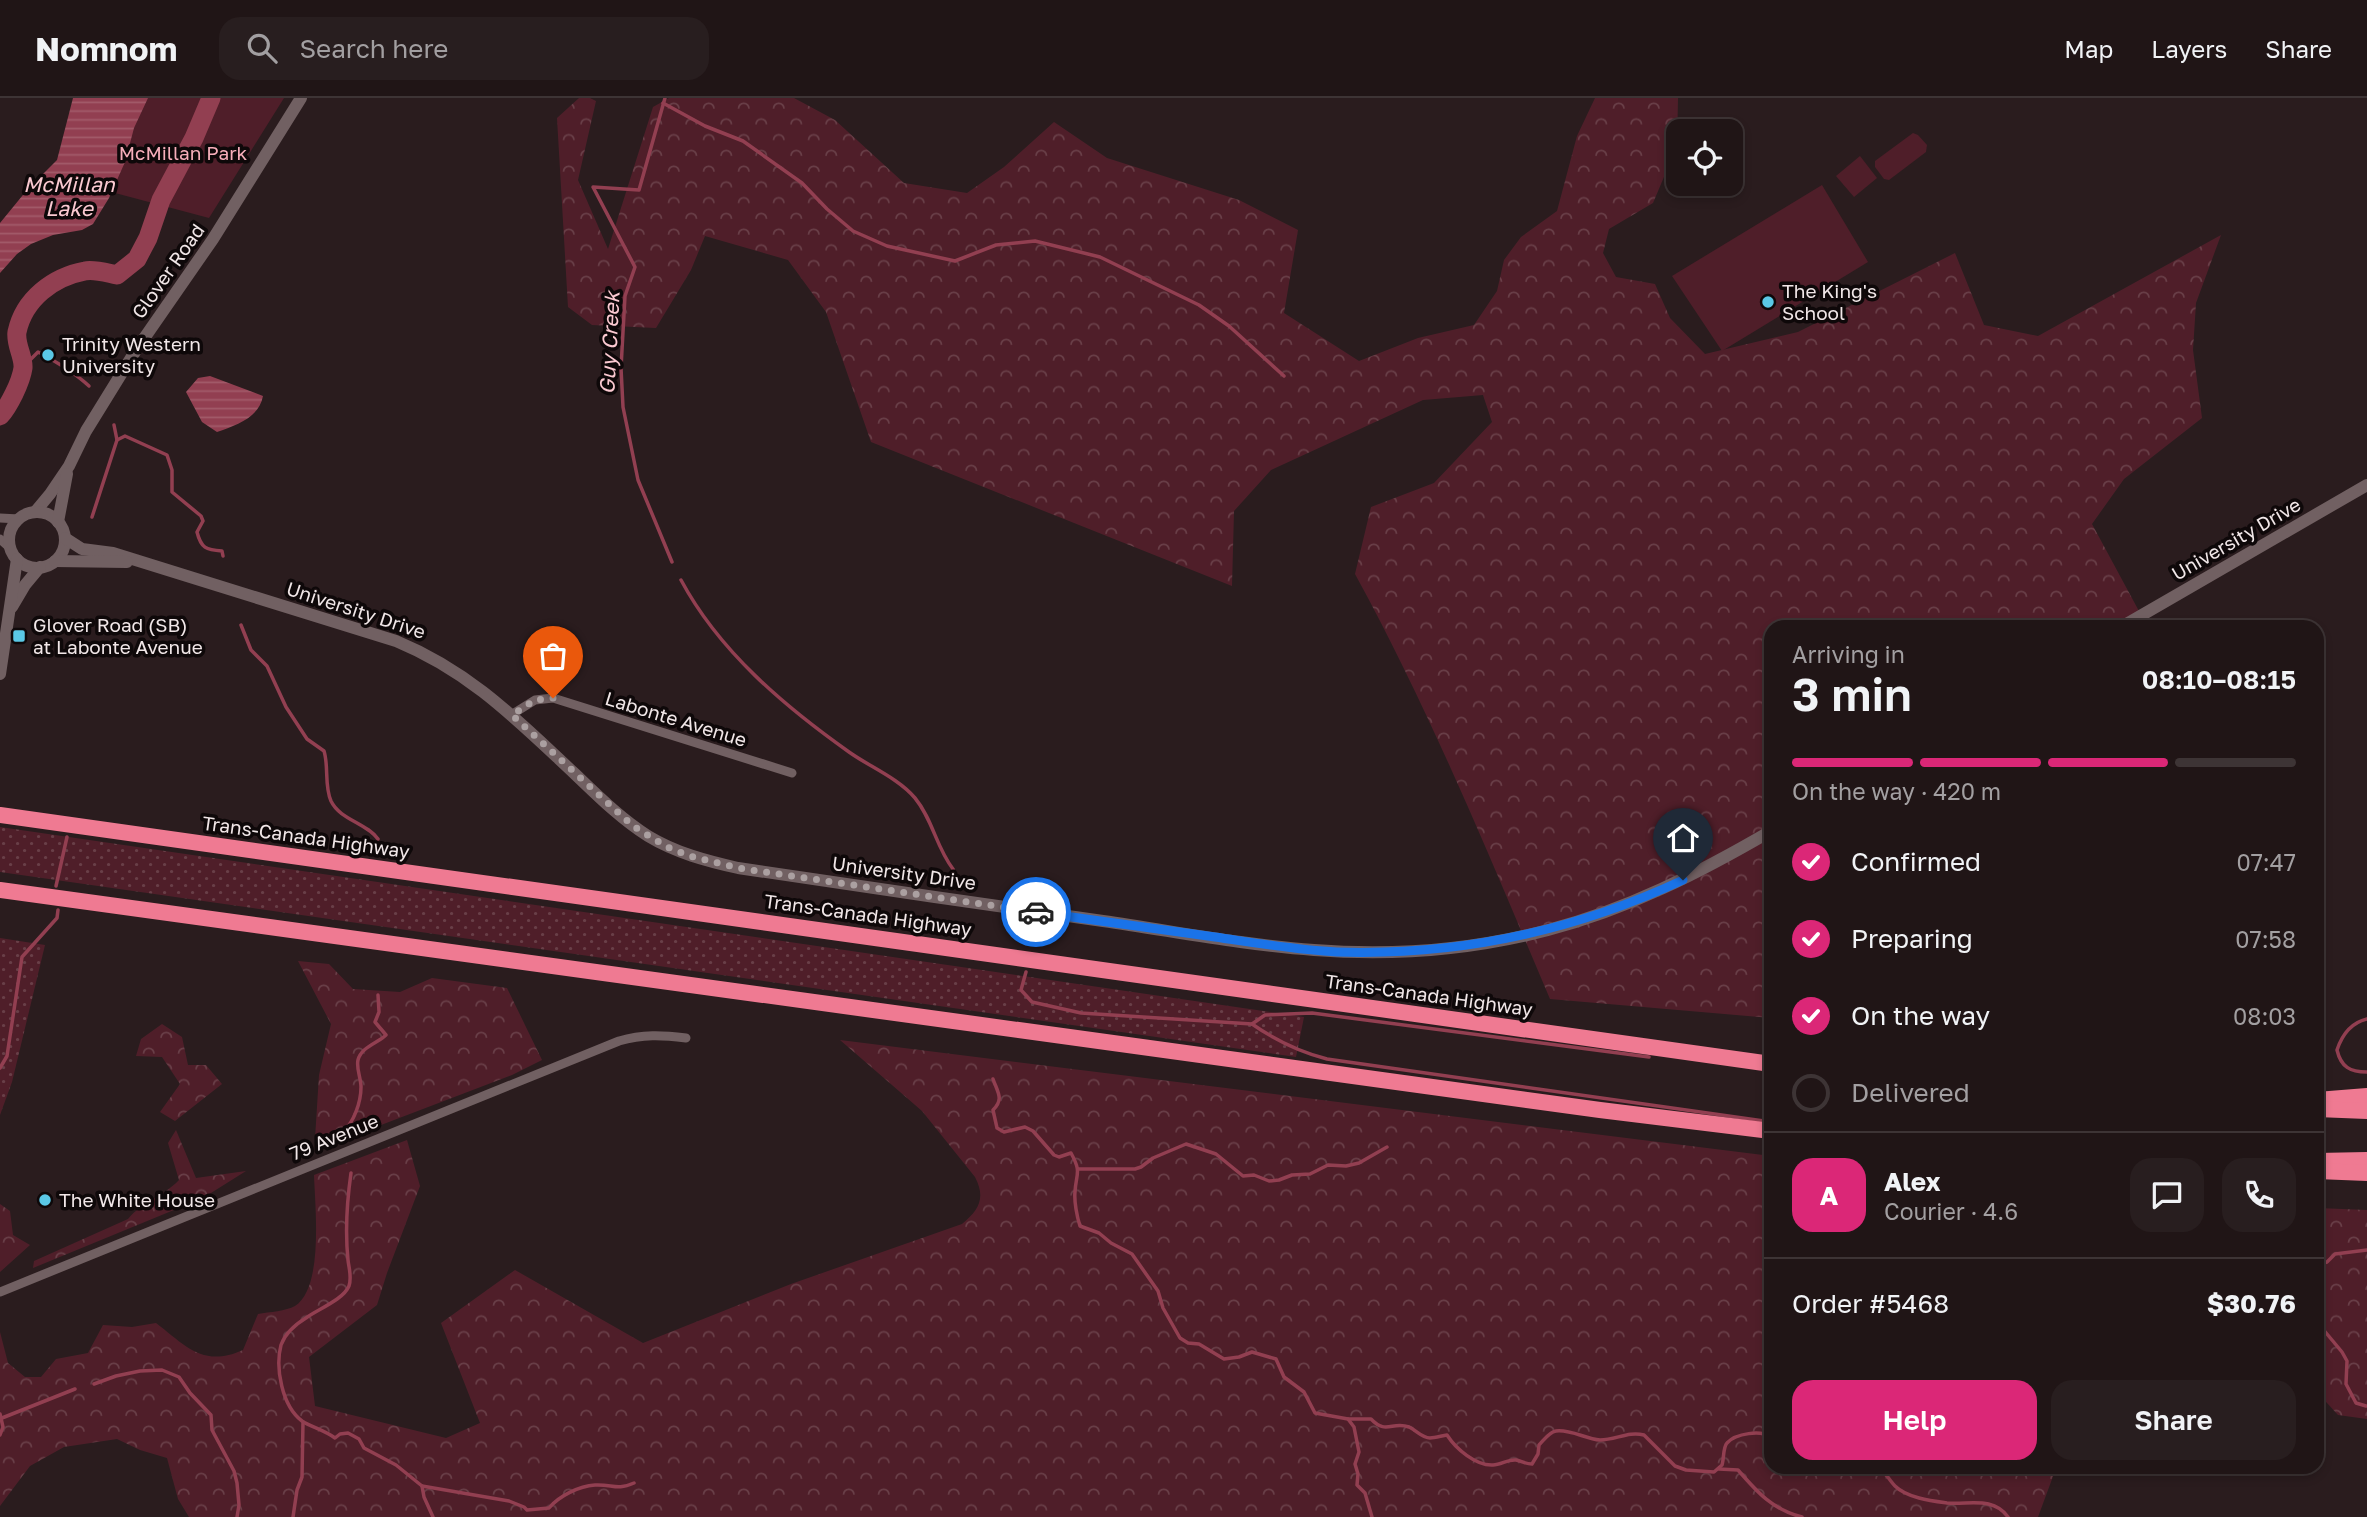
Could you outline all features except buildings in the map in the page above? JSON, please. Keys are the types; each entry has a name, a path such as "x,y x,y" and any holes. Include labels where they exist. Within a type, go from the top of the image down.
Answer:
{"highway":[{"name":"Trans-Canada Highway","path":"0,816 1764,1063"},
{"path":"0,890 1575,1107 1764,1130"},
{"path":"2324,1099 2367,1096"},
{"path":"2324,1109 2367,1111"},
{"path":"2324,1161 2367,1160"},
{"path":"2324,1171 2367,1173"}],"street":[{"name":"Glover Road","path":"34,512 50,495 69,466 86,431 136,350 235,206 301,98"},
{"name":"Glover Road","path":"58,522 69,466"},
{"name":"University Drive","path":"2133,620 2367,485"},
{"path":"0,517 19,519 34,512 47,514 58,522 65,538 61,554 55,561 40,567 25,585 10,611"},
{"path":"0,674 10,611 10,533 19,519"},
{"name":"University Drive","path":"65,538 80,549 113,553 396,641 437,659 512,715 633,826 667,847 690,856 752,870 1312,950 1385,952 1438,949 1546,931 1651,895 1764,835"},
{"path":"9,549 24,564 40,567"},
{"name":"University Drive","path":"55,561 134,561"},
{"name":"Labonte Avenue","path":"512,715 535,700 553,698 792,773"},
{"name":"79 Avenue","path":"0,1292 619,1041 638,1035 656,1034 686,1038"}],"green space":[{"name":"McMillan Park","path":"121,98 284,98 209,218 85,185"},
{"path":"579,98 596,101 578,180 608,249 653,107 669,98 794,98 835,120 904,183 967,193 1004,167 1054,122 1107,158 1239,200 1298,230 1284,313 1359,361 1418,338 1474,325 1497,291 1504,260 1521,237 1557,211 1577,136 1595,98 1678,98 1678,119 1666,119 1666,172 1653,203 1609,229 1603,253 1616,277 1655,284 1670,318 1705,354 1798,332 1955,253 1984,325 2038,336 2221,235 2196,303 2193,350 2202,418 2124,479 2092,524 2144,620 1764,620 1764,1017 1550,999 1434,731 1355,574 1371,507 1434,483 1492,422 1483,395 1423,400 1271,470 1234,511 1232,586 871,442 826,312 788,260 705,236 691,270 656,328 592,325 568,307 557,118"},
{"path":"1913,133 1927,145 1926,152 1889,180 1884,179 1875,167 1875,161"},
{"path":"1860,156 1877,178 1854,197 1836,176"},
{"path":"1822,185 1868,262 1722,351 1672,276"},
{"path":"0,827 1304,1017 1296,1057 0,872"},
{"path":"0,938 45,945 12,1082 0,1115"},
{"path":"298,961 329,964 353,989 400,992 432,978 507,988 542,1060 512,1075 326,1146 315,1139 319,1075 331,1024"},
{"path":"162,1024 182,1037 188,1065 206,1065 222,1084 175,1121 160,1112 180,1084 162,1057 136,1056 141,1039"},
{"path":"840,1040 1764,1155 1764,1474 2054,1474 2038,1517 189,1517 178,1499 167,1458 140,1450 117,1439 64,1447 30,1466 0,1506 0,1332 8,1363 25,1377 41,1377 56,1359 88,1353 103,1325 132,1327 156,1323 196,1352 217,1357 243,1350 258,1314 295,1306 304,1296 310,1282 316,1245 314,1175 407,1140 420,1186 377,1305 309,1357 315,1406 446,1438 480,1423 441,1323 515,1270 643,1343 791,1284 962,1224 973,1214 979,1203 978,1184 922,1111"},
{"path":"176,1130 196,1178 246,1171 203,1198 33,1268 34,1261 128,1219 179,1180 168,1143"},
{"path":"0,1204 10,1211 13,1235 30,1245 0,1272"},
{"path":"2324,1208 2367,1210 2367,1419 2338,1415 2324,1400"}],"water":[{"name":"McMillan Lake","path":"73,98 148,98 134,128 125,162 109,198 93,224 82,230 53,235 31,244 17,254 0,273 0,223 27,190 57,160"},
{"path":"210,376 263,396 261,404 246,420 217,432 202,422 186,392 198,378"}],"waterway":[{"path":"0,416 14,394 22,374 23,364 17,332 26,309 42,291 62,278 89,271 117,275 137,259 148,238 161,200 194,138 211,98"},
{"name":"Guy Creek","path":"665,98 639,190 593,187 635,267 625,296 621,368 623,407 638,480 672,562"},
{"path":"663,103 705,126 743,141 802,183 853,231 887,246 955,261 996,245 1035,241 1100,257 1199,305 1229,326 1284,376"},
{"path":"23,367 38,352 78,376 89,386"},
{"path":"114,425 117,440 125,436 167,455 172,470 172,492 201,516 203,521 197,532 202,545 208,549 222,551 223,556"},
{"path":"92,517 117,440"},
{"name":"Guy Creek","path":"681,580 714,630 777,696 915,798 953,869"},
{"path":"241,625 251,650 267,666 286,707 307,739 324,751 331,801 341,813 378,839"},
{"path":"56,886 67,837"},
{"path":"0,1068 7,1056 22,957 57,918 58,910"},
{"path":"1026,972 1021,990 1032,1002 1081,1013 1252,1024 1288,1045 1327,1059 1764,1121"},
{"path":"343,1140 343,1132 354,1117 360,1099 360,1056 366,1048 386,1035 375,1022 379,1012 378,995"},
{"path":"1252,1024 1265,1015 1312,1013 1649,1057"},
{"path":"2367,1019 2348,1030 2337,1050 2341,1061 2347,1067 2367,1072"},
{"name":"Guy Creek","path":"993,1079 999,1096 993,1110 997,1128 1004,1132 1025,1127 1033,1131 1054,1155 1059,1157 1071,1153 1077,1169 1075,1200 1080,1226 1099,1233 1132,1254 1158,1291 1163,1308 1180,1338 1188,1343 1199,1344 1224,1359 1252,1352 1276,1359 1284,1377 1304,1392 1315,1413 1348,1419 1371,1419 1385,1427 1409,1427 1427,1438 1447,1435 1467,1456 1487,1465 1513,1460 1532,1464 1538,1454 1539,1445 1551,1433 1561,1431 1600,1440 1633,1434 1644,1435 1675,1466 1686,1470 1714,1472 1722,1465 1727,1443 1742,1435 1764,1434"},
{"path":"1078,1169 1135,1169 1186,1144 1216,1154 1243,1176 1254,1175 1269,1181 1310,1174 1328,1165 1346,1166 1359,1163 1387,1147"},
{"path":"351,1173 347,1227 349,1286 336,1300 295,1326 281,1345 279,1364 282,1386 295,1414 302,1421 335,1438 348,1433 359,1439 364,1448 396,1465 422,1486 509,1501 527,1510 549,1508 582,1487 623,1487 634,1483"},
{"name":"Guy Creek","path":"2324,1263 2335,1254 2367,1250"},
{"path":"2324,1330 2347,1361 2346,1384 2356,1403 2366,1406"},
{"path":"94,1384 140,1371 162,1370 179,1377 211,1415 212,1430 234,1471 239,1505 237,1517"},
{"path":"2,1418 75,1389"},
{"path":"0,1414 3,1427 0,1435"},
{"path":"1348,1419 1354,1427 1359,1452 1355,1464 1357,1485 1365,1493 1372,1517"},
{"path":"293,1517 302,1477 303,1422"},
{"path":"1719,1469 1738,1470 1774,1505 1802,1517"},
{"path":"1885,1474 1900,1490 1913,1496 1947,1503 1988,1504 2002,1510 2008,1517"},
{"path":"422,1486 433,1517"}],"way so far":[{"path":"553,698 535,700 512,715 614,810 633,826 667,847 690,856 738,868 1036,912"}],"place":[{"name":"The King's School","path":"1768,302"},
{"name":"Trinity Western University","path":"48,355"},
{"name":"Glover Road (SB) at Labonte Avenue","path":"19,636"},
{"name":"The White House","path":"45,1200"}],"route":[{"path":"1036,912 1286,948 1385,952 1468,946 1546,931 1619,908 1683,880"}]}
